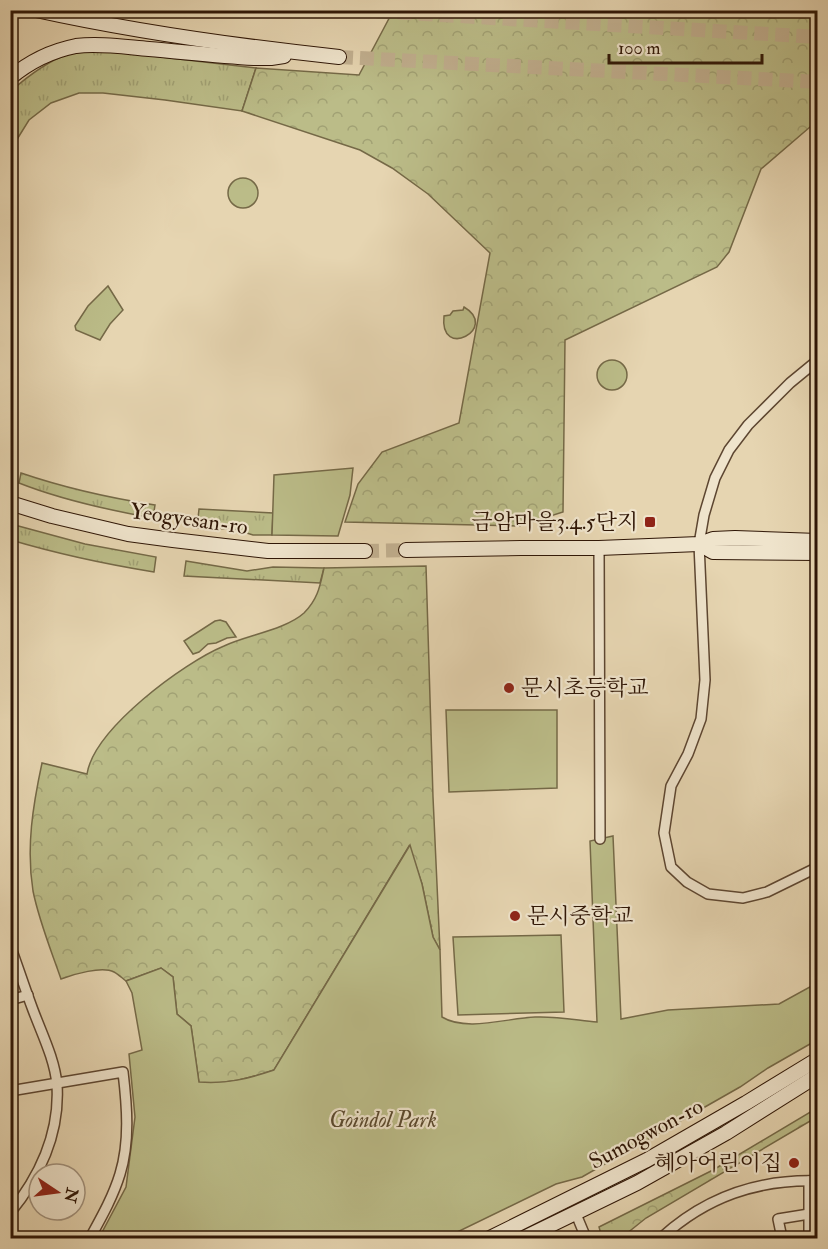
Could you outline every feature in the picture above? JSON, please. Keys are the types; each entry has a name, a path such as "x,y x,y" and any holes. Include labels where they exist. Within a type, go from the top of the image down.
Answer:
{"street":[{"path":"36,10 76,19 204,40 339,57"},
{"path":"10,78 52,52 75,46 131,47 254,58 271,58 300,53"},
{"path":"818,360 769,403 748,426 729,450 715,478 704,515 699,544 705,680 701,719 688,754 671,786 664,833 671,867 687,882 708,894 743,898 767,892 818,867"},
{"name":"Yeogyesan-ro","path":"10,503 52,516 128,534 268,551 365,551"},
{"path":"406,550 599,548 699,544 713,539 735,538 818,541"},
{"path":"699,544 713,552 818,553"},
{"path":"599,548 600,839"},
{"path":"10,945 51,1056 57,1084 57,1107 49,1149 33,1182 10,1213"},
{"path":"10,1000 28,995"},
{"name":"Sumogwon-ro","path":"490,1239 647,1160 818,1059"},
{"path":"10,1091 123,1072 127,1122 120,1173 105,1212 90,1239"},
{"name":"Sumogwon-ro","path":"524,1239 638,1183 818,1075"},
{"path":"661,1239 699,1209 740,1191 778,1182 813,1181 809,1239"},
{"path":"576,1214 586,1239"},
{"path":"782,1239 778,1220 809,1214"}],"green space":[{"path":"393,11 817,11 817,121 761,169 729,252 717,267 565,340 563,512 519,526 345,522 358,484 382,452 459,423 490,253 428,194 392,168 360,150 242,111 256,68 359,75"},
{"path":"92,49 256,68 242,111 103,93 79,93 51,103 29,120 11,149 11,91 52,61 68,54"},
{"path":"243,178 254,182 258,193 254,204 243,208 232,204 228,193 232,182"},
{"path":"108,286 123,310 100,340 76,330 75,326 88,306"},
{"path":"464,307 473,315 475,324 472,331 466,336 450,337 445,329 444,316 450,315 453,311 463,310"},
{"path":"612,360 622,365 627,375 622,385 612,390 602,385 597,375 602,365"},
{"path":"353,468 350,495 338,536 272,535 274,475"},
{"path":"21,473 88,492 155,505 153,518 52,495 19,483"},
{"path":"199,509 273,513 272,535 253,535 234,529 197,528"},
{"path":"11,524 85,544 156,557 154,572 46,550 11,540"},
{"path":"186,561 247,571 273,567 324,568 320,583 184,576"},
{"path":"426,566 440,950 433,937 422,884 409,846 274,1070 237,1080 199,1083 191,1026 177,1014 173,977 161,968 126,981 109,970 95,970 61,979 38,913 31,875 32,826 42,763 87,774 93,756 106,737 123,718 164,682 186,667 233,642 287,624 304,613 320,586 324,568"},
{"path":"220,620 226,622 236,637 208,644 193,654 184,641"},
{"path":"446,710 557,710 557,788 449,792"},
{"name":"Goindol Park","path":"613,836 621,1019 668,1010 779,1004 817,983 817,1040 740,1087 582,1177 556,1184 445,1238 99,1238 126,1187 135,1117 129,1054 142,1050 132,993 126,981 161,968 173,977 177,1014 191,1026 199,1082 237,1080 274,1070 410,845 422,884 433,937 440,950 442,1017 452,1021 475,1024 543,1017 597,1022 590,841"},
{"path":"561,935 564,1012 458,1015 453,937"},
{"path":"817,1108 817,1117 646,1218 621,1238 602,1238 599,1227 713,1170"}],"tunnel":[{"path":"356,10 818,37"},
{"path":"339,57 818,82"},
{"path":"365,551 406,550"}],"place":[{"name":"금암마을3.4.5단지","path":"650,522"},
{"name":"문시초등학교","path":"509,688"},
{"name":"문시중학교","path":"515,916"},
{"name":"혜아어린이집","path":"794,1163"}]}
